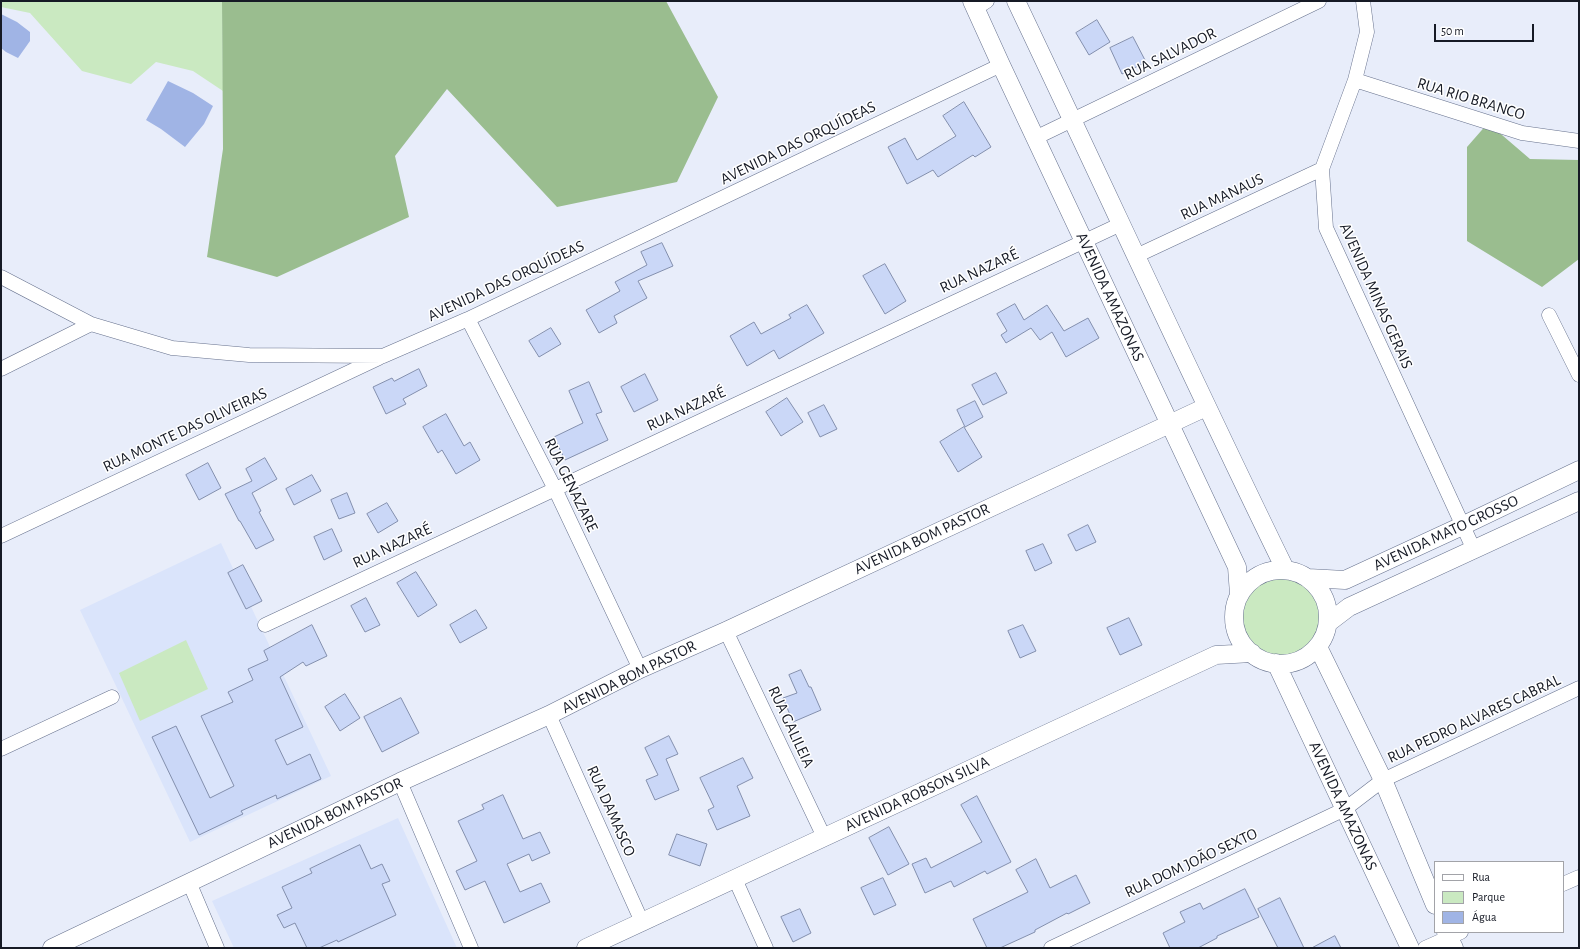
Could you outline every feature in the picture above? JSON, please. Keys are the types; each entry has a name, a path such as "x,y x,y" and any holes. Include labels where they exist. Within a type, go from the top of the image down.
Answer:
{"street":[{"path":"1016,1 1206,407 1285,569"},
{"name":"RUA SALVADOR","path":"1035,138 1319,1"},
{"name":"AVENIDA MINAS GERAIS","path":"1363,1 1367,32 1355,80 1322,169 1326,228 1474,550"},
{"name":"AVENIDA AMAZONAS","path":"978,3 1001,65 1237,567 1239,594"},
{"name":"AVENIDA DAS ORQUÍDEAS","path":"1,277 91,324 172,348 249,355 383,356 468,319 1001,65"},
{"name":"RUA RIO BRANCO","path":"1355,80 1522,133 1579,141"},
{"name":"RUA MANAUS","path":"1136,256 1322,169"},
{"name":"RUA NAZARÉ","path":"265,625 1121,224"},
{"path":"1549,315 1579,375"},
{"name":"RUA GENAZARE","path":"468,319 555,489 640,669"},
{"path":"1,369 91,324"},
{"name":"RUA MONTE DAS OLIVEIRAS","path":"1,536 383,356"},
{"name":"AVENIDA BOM PASTOR","path":"52,948 400,782 548,715 640,669 726,631 1206,407"},
{"name":"AVENIDA MATO GROSSO","path":"1308,578 1345,580 1579,470"},
{"name":"AVENIDA MATO GROSSO","path":"1328,623 1349,606 1579,501"},
{"path":"1285,569 1297,572 1308,578 1317,586 1324,597 1328,610 1328,623 1324,636 1318,647 1306,657 1292,662 1276,664 1261,659 1248,650 1238,636 1234,622 1235,608 1239,594 1259,575 1271,570 1285,569"},
{"path":"1216,654 1234,622"},
{"name":"RUA GALILEIA","path":"726,631 824,837"},
{"path":"1318,647 1383,780 1434,902"},
{"name":"AVENIDA ROBSON SILVA","path":"586,948 1216,654 1252,653"},
{"name":"AVENIDA AMAZONAS","path":"1276,664 1410,948"},
{"name":"RUA PEDRO ALVARES CABRAL","path":"1345,809 1383,780 1579,688"},
{"path":"1,749 112,697"},
{"name":"RUA DAMASCO","path":"548,715 642,922"},
{"path":"400,782 471,948"},
{"name":"RUA DOM JOÃO SEXTO","path":"1051,948 1345,809"},
{"path":"1564,884 1579,877"},
{"path":"735,879 766,948"},
{"path":"189,882 217,948"},
{"path":"1425,948 1452,937"}],"shaded area":[{"path":"221,543 331,776 190,842 80,610"},
{"path":"398,818 457,948 234,948 212,901"}],"green space":[{"path":"1,1 222,1 223,91 193,71 156,62 131,84 82,71 30,13 1,7"},
{"path":"222,1 666,1 718,97 677,182 557,207 447,89 395,156 409,217 277,277 207,257 223,149"},
{"path":"1488,123 1530,159 1579,160 1579,259 1542,287 1467,241 1467,147"},
{"path":"1281,577 1297,580 1310,589 1319,602 1322,618 1319,634 1310,647 1297,656 1281,659 1265,656 1252,647 1243,634 1240,618 1243,602 1252,589 1265,580"},
{"path":"186,640 208,689 140,721 119,673"}],"water":[{"path":"1,14 17,22 30,32 30,41 18,58 1,48"},
{"path":"168,81 193,93 213,106 204,124 185,147 146,120"}],"building":[{"path":"1097,20 1110,42 1089,55 1076,33"},
{"path":"1133,37 1146,62 1122,74 1110,48"},
{"path":"964,102 991,147 975,157 973,155 938,177 933,170 907,184 888,147 905,138 917,160 956,136 943,116"},
{"path":"662,243 673,266 638,281 647,298 614,316 617,323 599,333 586,310 620,291 615,282 647,265 641,252"},
{"path":"885,264 906,301 885,314 863,276"},
{"path":"1015,304 1024,320 1047,305 1064,331 1088,318 1099,338 1066,357 1052,332 1040,340 1031,328 1006,343 1001,335 1007,331 997,314"},
{"path":"807,305 824,333 779,359 774,350 747,366 730,336 754,322 761,334 791,318 789,315"},
{"path":"551,328 561,344 539,357 529,341"},
{"path":"419,369 427,386 403,399 406,404 386,414 373,387 392,378 394,381"},
{"path":"996,373 1007,393 983,405 972,385"},
{"path":"645,374 658,400 634,412 621,387"},
{"path":"589,382 602,412 596,414 608,440 565,460 554,437 583,423 569,391"},
{"path":"787,398 803,422 781,436 766,412"},
{"path":"975,401 983,417 965,427 957,410"},
{"path":"824,405 837,429 820,437 808,413"},
{"path":"446,414 464,446 470,442 480,460 456,474 442,450 438,453 423,427"},
{"path":"964,427 982,457 958,472 940,442"},
{"path":"265,458 277,479 252,493 261,511 259,512 274,540 256,549 225,494 252,481 246,469"},
{"path":"208,463 221,488 199,500 186,475"},
{"path":"312,475 321,491 294,505 286,489"},
{"path":"347,493 355,513 339,519 331,500"},
{"path":"387,503 398,521 378,533 367,514"},
{"path":"1088,525 1096,542 1076,551 1068,535"},
{"path":"332,529 342,551 324,560 314,537"},
{"path":"1043,544 1052,563 1035,571 1026,551"},
{"path":"243,565 262,601 246,609 228,573"},
{"path":"416,572 437,605 418,617 397,583"},
{"path":"366,598 380,625 365,632 351,606"},
{"path":"476,610 487,628 460,643 450,625"},
{"path":"1129,618 1142,645 1120,655 1107,628"},
{"path":"312,625 327,656 306,666 303,662 280,677 303,727 275,740 287,765 310,754 321,779 277,799 276,795 241,811 243,814 199,835 152,737 176,726 210,798 234,786 201,716 233,702 228,692 253,680 248,669 268,660 264,651"},
{"path":"1023,625 1036,651 1020,658 1008,631"},
{"path":"801,670 809,687 811,687 821,710 793,722 783,698 797,693 789,675"},
{"path":"345,694 360,718 340,731 325,707"},
{"path":"401,698 419,733 382,752 364,717"},
{"path":"669,736 678,754 666,759 679,790 655,800 646,780 658,775 645,748"},
{"path":"743,758 753,778 737,786 750,816 717,830 708,810 714,807 700,778"},
{"path":"503,795 523,839 540,832 550,853 532,861 529,854 507,864 520,892 541,883 550,902 504,923 485,881 465,890 456,871 477,861 458,821 484,809 482,805"},
{"path":"977,796 1011,862 987,874 985,871 954,887 951,881 925,893 912,864 926,858 931,868 982,842 961,805"},
{"path":"889,827 909,864 888,875 869,838"},
{"path":"677,834 707,844 700,866 669,855"},
{"path":"360,845 371,869 382,864 390,881 382,884 396,915 338,942 337,940 319,948 307,948 295,923 284,928 277,915 292,908 282,887 312,873 310,869"},
{"path":"1036,859 1050,888 1076,875 1090,903 1068,914 1067,913 1035,930 1035,932 1000,948 987,948 973,919 1028,892 1016,870"},
{"path":"883,878 896,905 874,915 861,888"},
{"path":"1245,889 1259,917 1217,936 1217,938 1198,948 1170,948 1163,933 1185,922 1180,912 1200,903 1203,909"},
{"path":"1280,898 1304,948 1278,948 1258,909"},
{"path":"800,909 811,933 793,942 781,917"},
{"path":"1335,936 1341,948 1312,948"}]}
